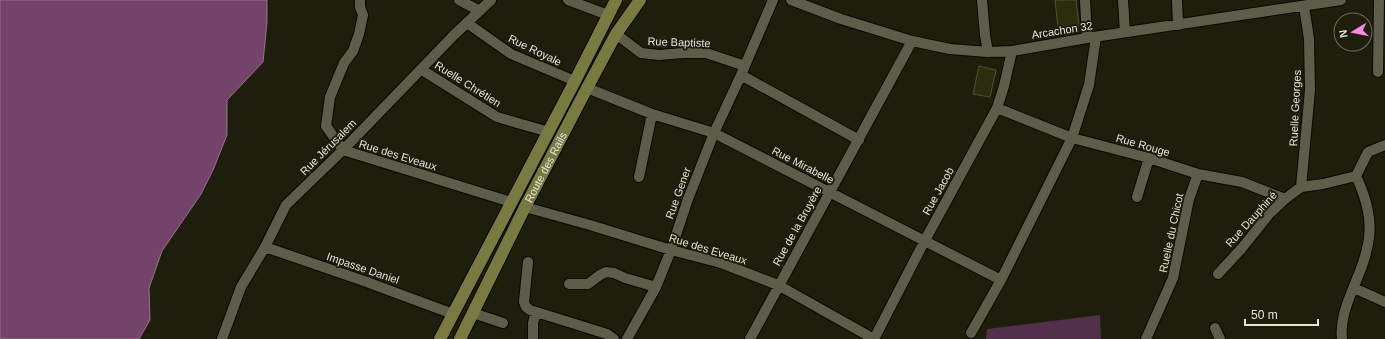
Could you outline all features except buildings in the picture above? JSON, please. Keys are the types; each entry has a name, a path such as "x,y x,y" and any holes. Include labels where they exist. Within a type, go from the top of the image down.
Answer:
{"main road":[{"name":"Route des Rails","path":"440,339 549,132 616,0"},
{"name":"Route des Rails","path":"460,339 525,207 587,88 616,34 640,0"}],"street":[{"name":"Rue des Eveaux","path":"360,0 360,7 363,15 359,34 353,51 344,63 330,97 326,126 343,150 511,202"},
{"path":"459,0 480,10"},
{"name":"Rue Jérusalem","path":"222,339 241,287 265,247 286,205 343,150 392,98 422,70 480,10 492,0"},
{"path":"568,0 608,15"},
{"name":"Rue Gener","path":"627,339 656,287 672,250 688,198 714,133 773,0"},
{"name":"Arcachon 32","path":"791,0 840,19 912,41 950,49 988,52 1012,50 1340,0"},
{"path":"982,0 988,52"},
{"path":"970,333 1001,280 1072,138 1089,85 1092,37 1085,0"},
{"path":"1123,0 1125,32"},
{"path":"1177,0 1178,25"},
{"path":"1378,72 1379,0"},
{"name":"Ruelle Georges","path":"1301,187 1310,90 1309,38 1304,6"},
{"name":"Rue Royale","path":"467,23 511,54 575,81"},
{"name":"Rue Baptiste","path":"616,34 641,53 659,55 706,53 745,66"},
{"name":"Rue de la Bruyère","path":"750,339 912,41"},
{"name":"Rue Jacob","path":"874,339 924,242 997,108 1004,86 1012,50"},
{"name":"Ruelle Chrétien","path":"422,70 497,117 549,132"},
{"path":"740,75 858,140"},
{"name":"Rue Mirabelle","path":"587,88 652,114 714,133 924,242 1001,280"},
{"name":"Rue Rouge","path":"997,108 1072,138 1149,158 1198,174 1242,182 1285,199"},
{"path":"639,177 652,114"},
{"path":"1342,339 1344,312 1354,288 1370,238 1371,225 1365,197 1356,176 1368,152 1385,146"},
{"path":"1137,197 1149,158"},
{"name":"Ruelle du Chicot","path":"1146,339 1174,278 1188,206 1198,174"},
{"name":"Rue Dauphiné","path":"1218,274 1242,248 1270,213 1301,187 1323,184 1356,176"},
{"name":"Rue des Eveaux","path":"525,207 721,263 778,285 874,339"},
{"name":"Impasse Daniel","path":"265,247 364,281 453,314"},
{"path":"528,262 524,302 526,307 536,312 607,334 614,339"},
{"path":"569,284 588,284 606,272 656,287"},
{"path":"1354,288 1385,302"},
{"path":"533,339 533,323 536,312"},
{"path":"473,313 503,323"},
{"path":"1215,328 1220,339"}],"shaded area":[{"path":"0,0 267,0 267,22 263,62 227,100 227,135 213,170 201,194 162,251 149,288 150,320 139,339 0,339"},
{"path":"1100,315 1101,339 986,339 987,329"}]}
